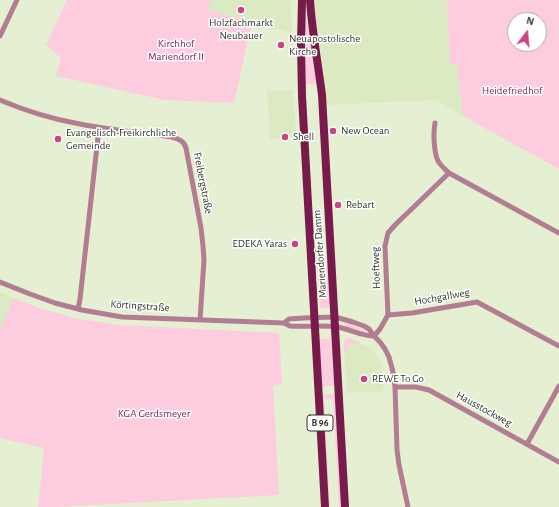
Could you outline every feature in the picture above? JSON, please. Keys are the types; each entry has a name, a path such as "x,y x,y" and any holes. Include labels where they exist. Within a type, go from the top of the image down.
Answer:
{"main road":[{"name":"Mariendorfer Damm","path":"302,0 300,44 302,96 325,507"},
{"name":"Mariendorfer Damm","path":"310,0 322,95 345,507"}],"street":[{"path":"0,36 17,0"},
{"name":"Freibergstraße","path":"0,100 20,108 81,125 177,138 185,145 203,246 204,260 200,320"},
{"path":"436,123 434,129 436,155 440,164 450,173 559,233"},
{"path":"78,309 100,128"},
{"name":"Hoeftweg","path":"388,315 385,246 386,237 390,230 450,173"},
{"name":"Körtingstraße","path":"0,282 42,299 78,309 122,317 284,323 290,326 335,327 350,330 366,336 374,336"},
{"name":"Hochgallweg","path":"388,315 412,313 477,302 559,346"},
{"path":"374,336 388,315"},
{"name":"Körtingstraße","path":"284,323 290,319 335,317 364,326 380,342 389,357 393,372 395,387 397,450 408,507"},
{"path":"527,444 559,386"},
{"name":"Hausstockweg","path":"395,387 416,387 429,390 559,462"}],"shaded area":[{"path":"211,0 291,0 292,33 207,10"},
{"path":"314,0 447,0 450,64 457,64 463,116 436,100 326,105 324,75 317,33"},
{"path":"293,90 296,138 270,139 267,91"},
{"path":"0,292 14,298 0,329"},
{"path":"348,338 368,347 375,352 382,367 383,391 347,393 344,342"}],"green space":[{"name":"Kirchhof Mariendorf II","path":"67,0 211,0 207,10 252,22 234,103 165,100 56,76 61,58 46,45"},
{"name":"Heidefriedhof","path":"447,0 559,0 559,169 463,116 457,64 450,64"},
{"path":"306,21 307,22 317,84 306,84"},
{"path":"319,265 327,266 330,307 320,308"},
{"name":"KGA Gerdsmeyer","path":"14,298 39,308 75,318 118,325 279,333 282,384 273,385 279,495 38,507 44,448 0,438 0,329"},
{"path":"345,322 366,332 365,333 345,326"},
{"path":"348,338 362,343 348,345 348,351 344,352 344,342"},
{"path":"319,339 331,339 333,386 322,386"},
{"path":"322,395 335,395 341,507 339,507 333,399 324,399 329,507"}],"place":[{"name":"Holzfachmarkt Neubauer","path":"241,10"},
{"name":"Neuapostolische Kirche","path":"281,45"},
{"name":"New Ocean","path":"333,131"},
{"name":"Shell","path":"285,137"},
{"name":"Evangelisch-Freikirchliche Gemeinde","path":"58,139"},
{"name":"Rebart","path":"338,205"},
{"name":"EDEKA Yaras","path":"295,244"},
{"name":"REWE To Go","path":"364,379"}]}
